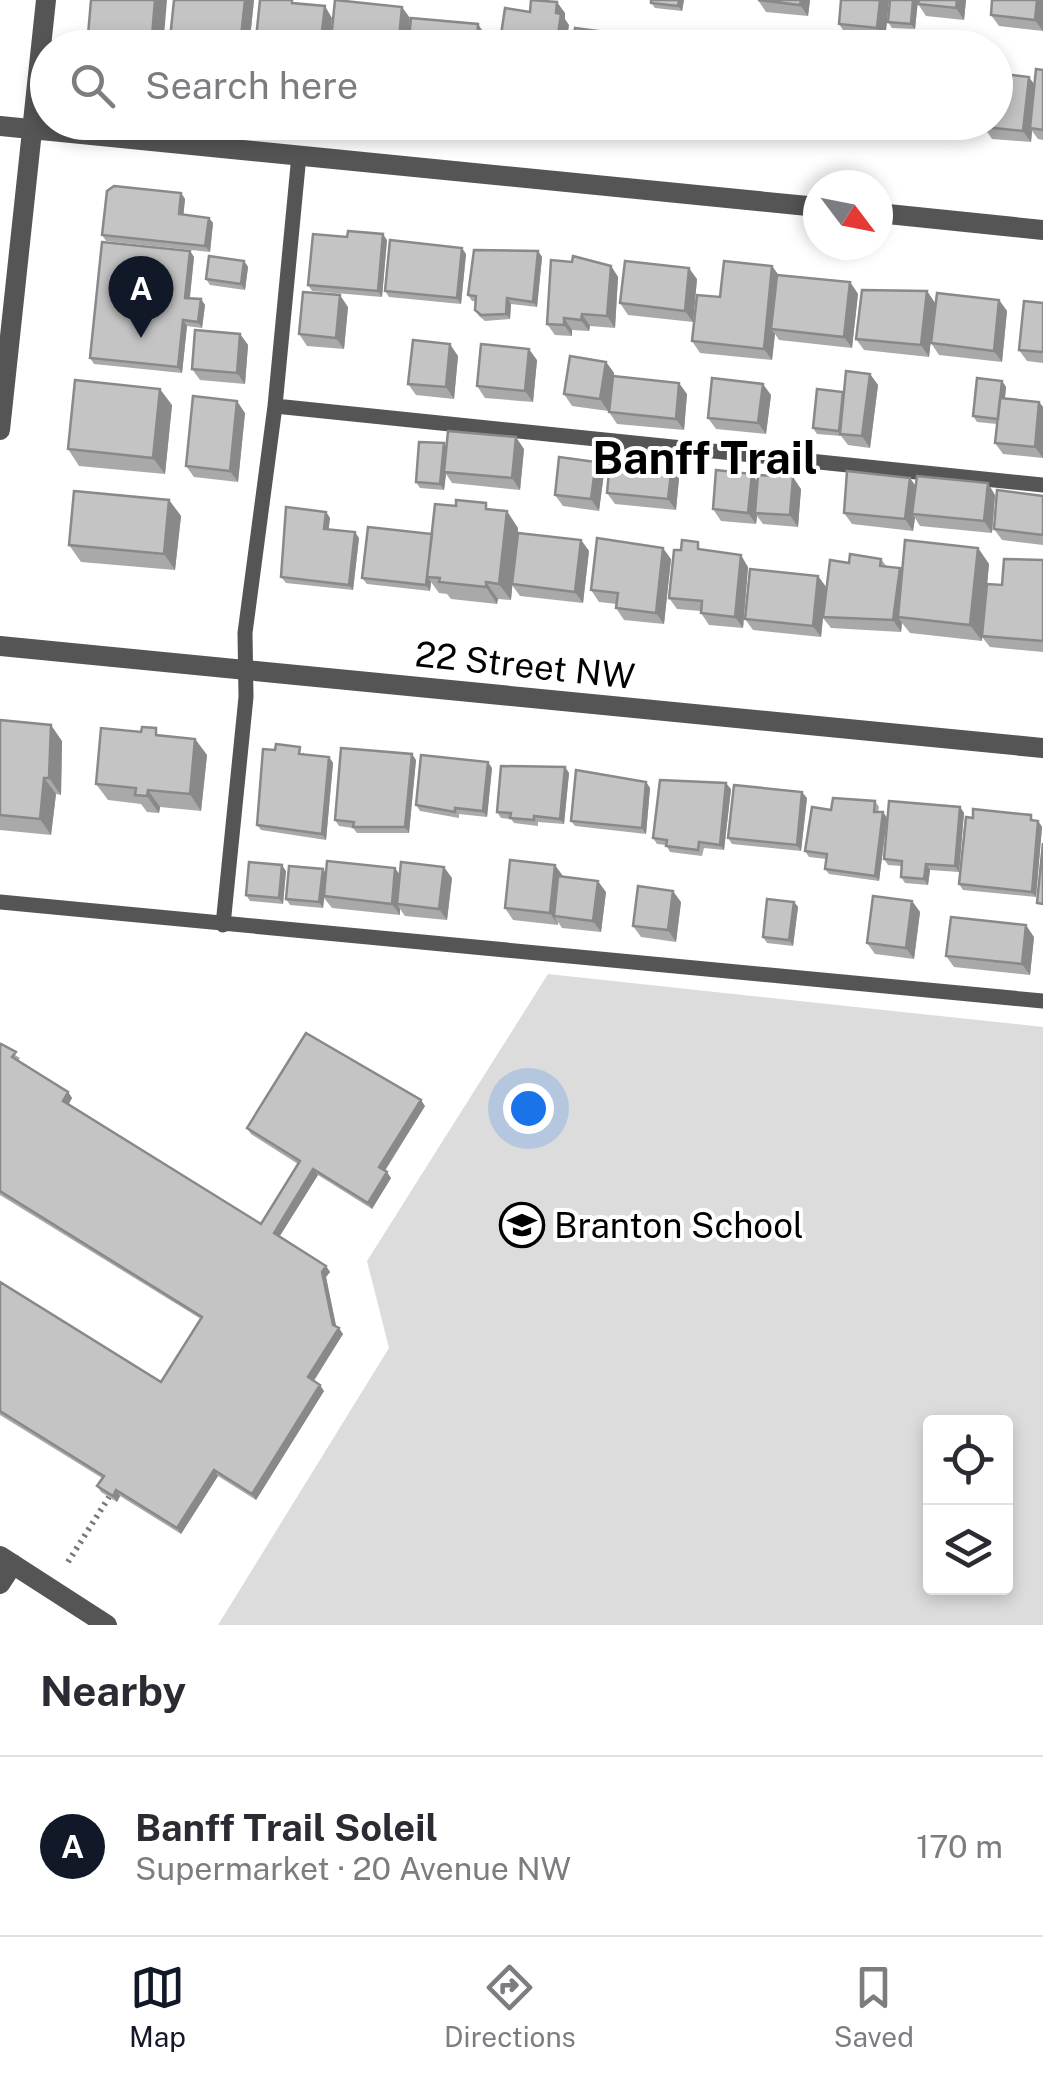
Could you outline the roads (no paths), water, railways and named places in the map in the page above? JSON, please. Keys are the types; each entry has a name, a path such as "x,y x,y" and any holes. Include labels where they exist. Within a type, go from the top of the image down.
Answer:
{"street":[{"path":"43,30 46,0"},
{"path":"0,126 30,129"},
{"path":"0,430 32,140"},
{"path":"141,140 803,206"},
{"path":"893,215 1043,230"},
{"name":"22 Street NW","path":"0,646 1043,748"},
{"path":"0,1584 6,1560 107,1625"}],"lane":[{"path":"223,926 246,697 246,626 275,406 299,156"},
{"path":"275,406 1043,485"},
{"path":"0,902 1043,1001"}],"place":[{"name":"Banff Trail Soleil","path":"141,338"},
{"name":"Branton School","path":"522,1225"}],"district":[{"name":"Banff Trail","path":"705,457"}]}
